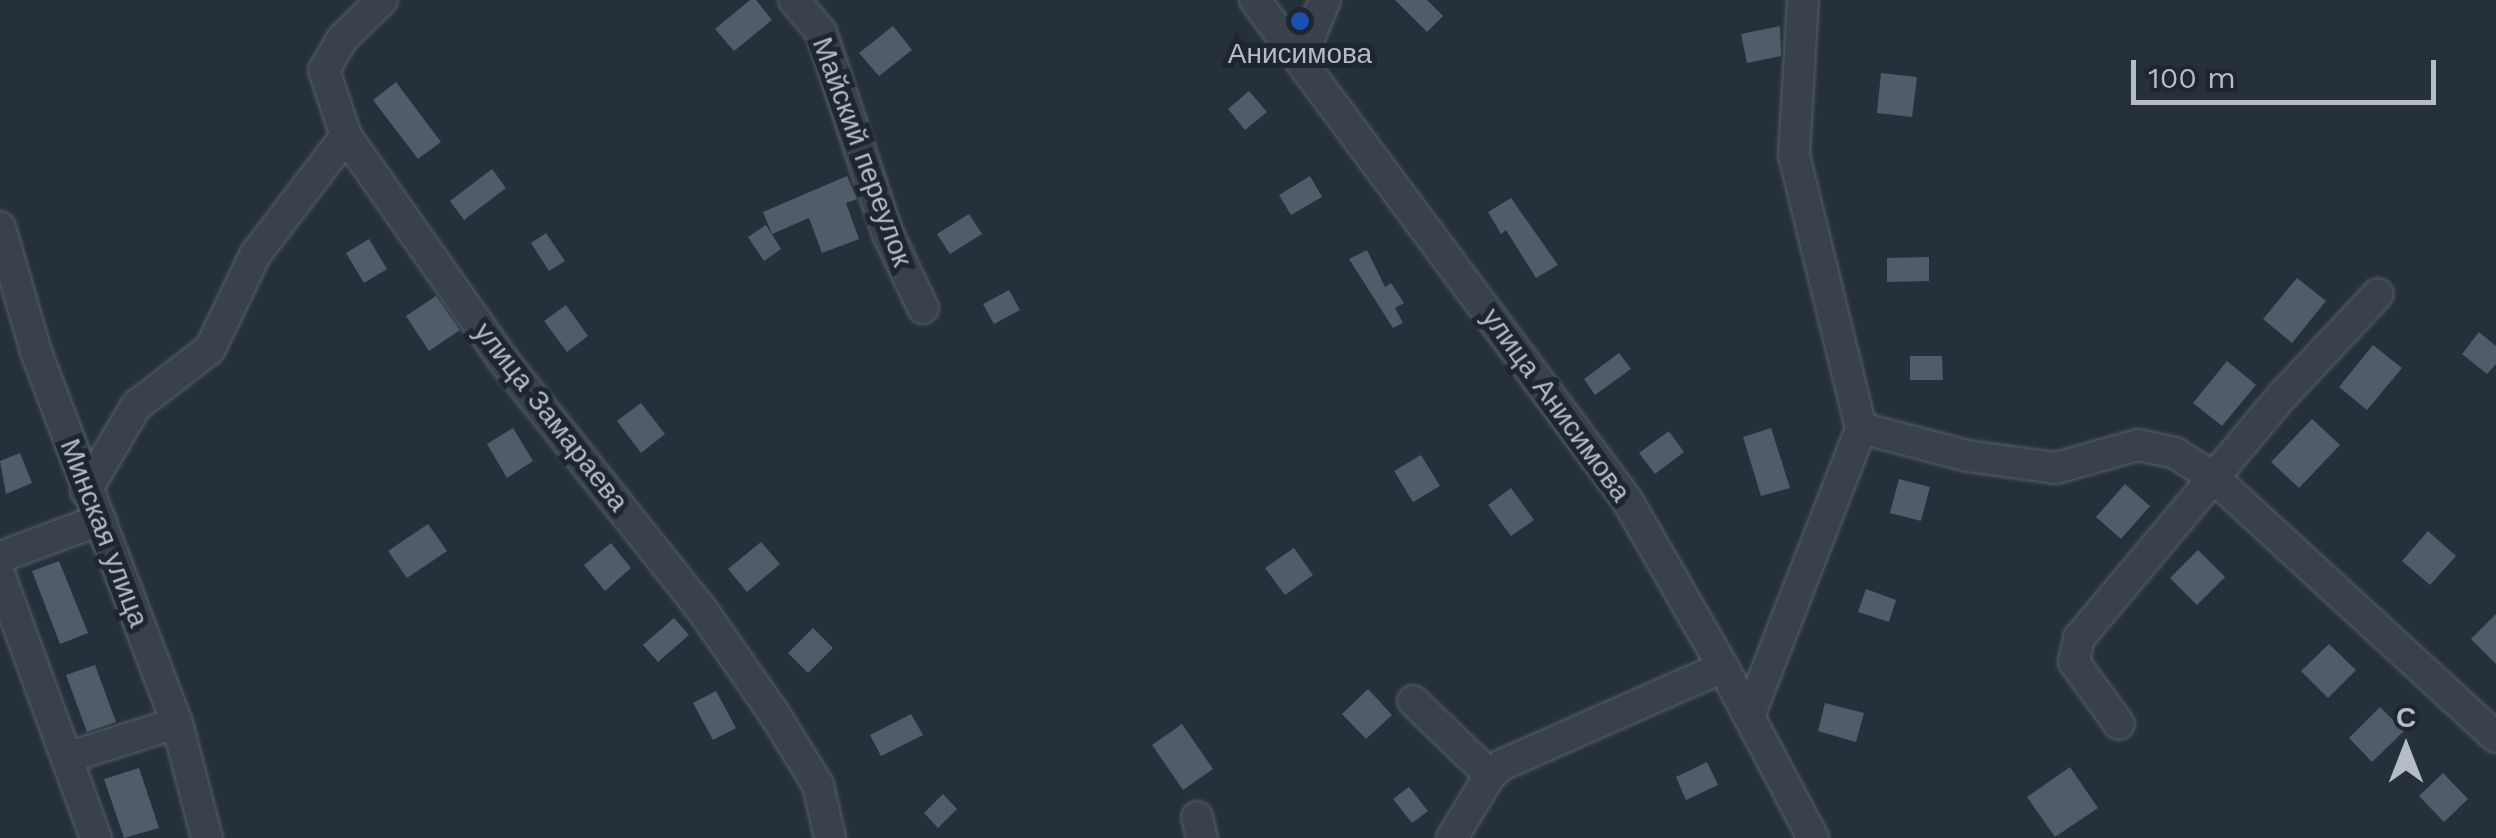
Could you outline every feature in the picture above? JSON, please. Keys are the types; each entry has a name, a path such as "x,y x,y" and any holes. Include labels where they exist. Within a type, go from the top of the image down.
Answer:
{"street":[{"name":"улица Замараева","path":"382,0 342,39 324,70 346,136 504,361 700,606 818,785 830,838"},
{"name":"Майский переулок","path":"794,0 821,32 888,234 922,308"},
{"name":"улица Анисимова","path":"1256,0 1628,500 1723,667 1812,838"},
{"path":"1300,60 1325,0"},
{"path":"1749,716 1861,428 1794,156 1803,0"},
{"path":"86,491 136,406 210,349 256,255 346,136"},
{"name":"Минская улица","path":"0,227 36,352 176,723 207,838"},
{"path":"2119,724 2074,662 2079,638 2213,477 2378,294"},
{"path":"1861,428 1968,456 2056,468 2138,445 2175,452 2213,477 2496,737"},
{"path":"0,556 100,520"},
{"path":"0,576 96,838"},
{"path":"1452,838 1490,776 1502,765 1723,667"},
{"path":"1413,701 1490,776"},
{"path":"69,758 176,723"}],"building":[{"path":"750,0 756,0 772,20 734,51 715,29"},
{"path":"1395,0 1427,0 1443,16 1427,32"},
{"path":"893,26 912,50 879,76 859,53"},
{"path":"1780,26 1781,56 1747,63 1741,34"},
{"path":"1881,73 1917,77 1912,117 1877,113"},
{"path":"396,82 441,142 418,159 373,100"},
{"path":"1249,91 1267,112 1245,130 1228,109"},
{"path":"492,169 506,188 464,220 450,201"},
{"path":"847,176 857,199 846,203 859,239 822,253 809,218 772,234 763,212"},
{"path":"1310,176 1322,197 1291,215 1279,195"},
{"path":"1511,198 1558,265 1536,278 1506,230 1501,234 1488,212"},
{"path":"969,214 982,234 950,254 937,234"},
{"path":"766,225 781,249 764,261 748,237"},
{"path":"546,233 565,261 549,271 531,243"},
{"path":"369,239 387,269 364,283 346,253"},
{"path":"1367,250 1385,287 1391,283 1404,303 1395,308 1403,323 1393,328 1349,259"},
{"path":"1929,257 1929,281 1887,282 1887,258"},
{"path":"2297,278 2326,301 2292,343 2263,319"},
{"path":"1009,290 1020,310 994,324 983,304"},
{"path":"436,296 460,330 429,351 406,316"},
{"path":"566,305 588,336 567,352 544,321"},
{"path":"2479,332 2496,346 2496,364 2487,374 2462,354"},
{"path":"2373,345 2402,368 2367,410 2339,387"},
{"path":"1619,353 1631,369 1595,395 1584,379"},
{"path":"1910,356 1942,356 1943,380 1910,380"},
{"path":"2227,361 2256,385 2222,426 2193,403"},
{"path":"641,403 665,434 641,453 617,421"},
{"path":"2312,419 2340,445 2299,488 2271,462"},
{"path":"513,428 533,461 507,478 487,444"},
{"path":"1771,428 1790,488 1761,496 1743,437"},
{"path":"1669,431 1684,452 1655,474 1639,453"},
{"path":"20,453 32,483 6,494 0,461"},
{"path":"1421,455 1440,486 1413,502 1394,471"},
{"path":"1899,479 1930,487 1921,521 1890,513"},
{"path":"2125,484 2150,506 2121,539 2096,517"},
{"path":"1511,488 1534,520 1511,536 1488,505"},
{"path":"428,524 447,551 407,578 388,551"},
{"path":"2428,531 2456,556 2430,585 2402,561"},
{"path":"761,542 780,564 747,592 728,569"},
{"path":"611,543 631,568 605,591 584,565"},
{"path":"1294,548 1313,575 1285,595 1265,568"},
{"path":"2198,550 2225,577 2197,605 2170,578"},
{"path":"59,561 88,633 60,644 32,571"},
{"path":"1866,589 1896,600 1889,622 1858,612"},
{"path":"2496,614 2496,664 2471,639"},
{"path":"674,618 689,635 658,662 643,645"},
{"path":"813,628 833,648 808,673 788,653"},
{"path":"2329,644 2356,670 2328,698 2301,671"},
{"path":"95,665 116,722 87,732 66,675"},
{"path":"1368,689 1392,715 1366,739 1342,714"},
{"path":"716,691 736,728 713,740 693,703"},
{"path":"1825,703 1864,713 1856,742 1818,731"},
{"path":"2380,707 2404,731 2372,762 2349,738"},
{"path":"911,714 923,735 881,756 870,735"},
{"path":"1182,724 1213,769 1183,790 1152,745"},
{"path":"1707,762 1718,785 1686,800 1676,777"},
{"path":"2070,767 2098,808 2055,837 2027,797"},
{"path":"139,768 159,828 124,838 104,779"},
{"path":"2443,773 2468,799 2444,822 2419,796"},
{"path":"1409,787 1428,811 1412,823 1393,799"},
{"path":"943,794 957,809 938,828 924,813"}],"place":[{"name":"Анисимова","path":"1300,21"}]}
